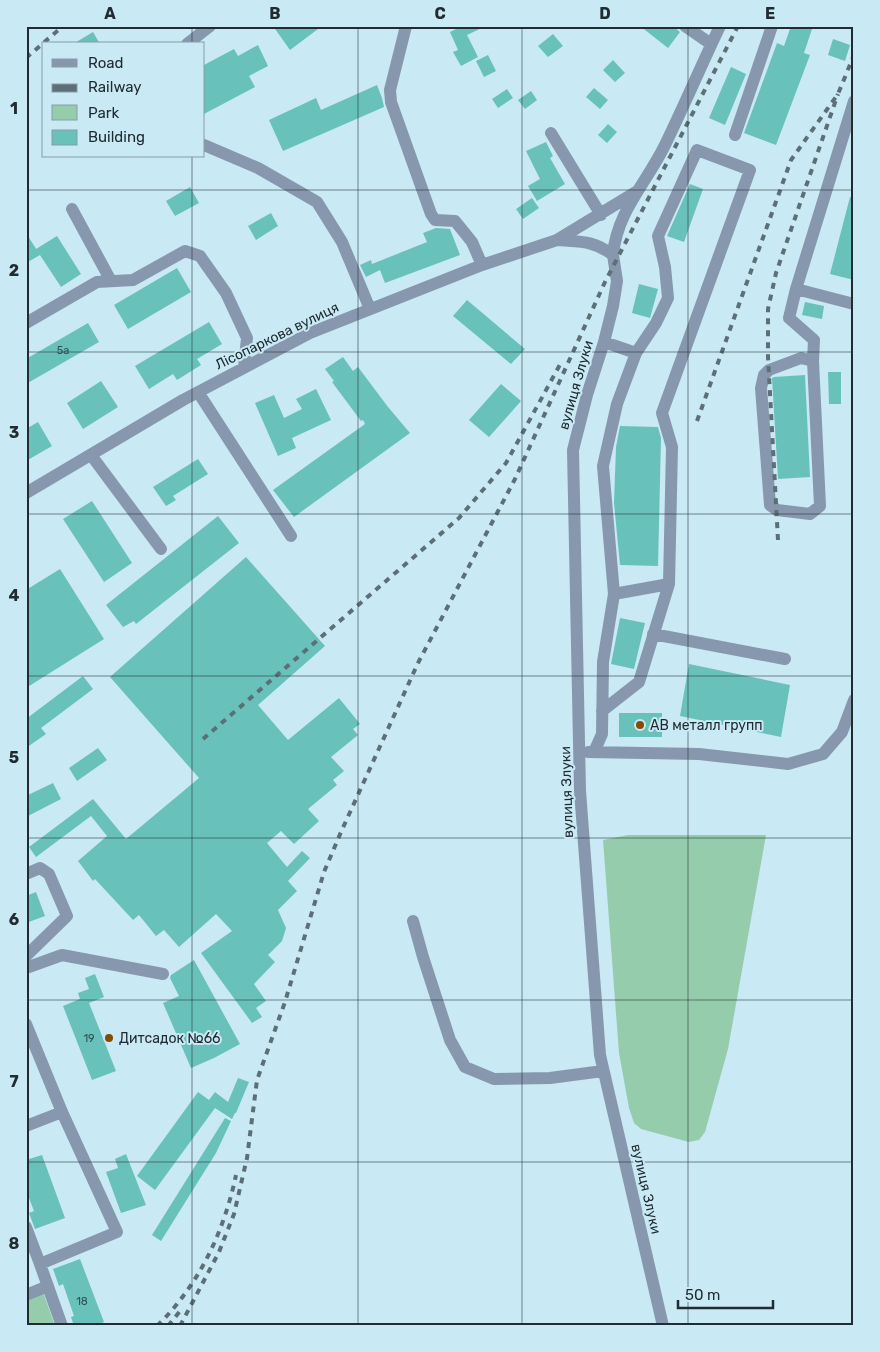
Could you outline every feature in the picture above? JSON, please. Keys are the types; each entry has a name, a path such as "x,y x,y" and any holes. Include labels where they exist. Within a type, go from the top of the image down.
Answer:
{"street":[{"path":"190,42 210,26"},
{"path":"406,26 390,90 393,109 431,214 435,220 455,221 472,242 482,265"},
{"path":"685,26 711,44"},
{"name":"вулиця Злуки","path":"663,1326 600,1055 580,791 573,450 587,395 604,342 617,281 613,255 614,239 619,224 665,144 720,26"},
{"path":"735,135 772,26"},
{"path":"812,361 801,358 769,370 764,375 761,388 770,505 777,510 810,514 820,506 812,361 814,340 789,318 796,288 854,101"},
{"path":"551,133 601,215"},
{"path":"205,145 258,168 317,202 342,242 370,309"},
{"path":"594,752 602,734 602,711 603,662 614,594 603,466 617,404 636,352 656,323 668,298 666,267 658,236 697,150 750,170 662,413 672,447 669,584 640,682 602,711"},
{"name":"Лісопаркова вулиця","path":"26,493 198,392 310,333 482,265 556,240 601,215 636,192"},
{"path":"72,209 111,281"},
{"name":"Лісопаркова вулиця","path":"556,240 586,242 600,246 613,255"},
{"path":"26,323 97,282 133,280 184,251 200,256 226,293 247,338 244,367"},
{"path":"796,288 854,304"},
{"path":"604,342 636,352"},
{"path":"198,392 291,536"},
{"path":"91,455 161,549"},
{"path":"614,594 669,584"},
{"path":"653,634 785,659"},
{"path":"580,752 699,754 788,764 823,754 842,732 854,700"},
{"path":"26,874 40,868 49,874 67,916 26,956"},
{"path":"413,921 430,981 450,1040 465,1067 494,1079 550,1078 603,1071"},
{"path":"26,968 62,955 162,974"},
{"path":"26,1024 62,1112 117,1232 40,1264"},
{"path":"26,1126 62,1112"},
{"path":"26,1227 62,1326"},
{"path":"26,1295 48,1286"}],"green space":[{"path":"628,835 766,835 728,1049 705,1132 699,1140 689,1142 641,1129 634,1123 629,1108 619,1053 603,840"},
{"path":"43,1292 55,1326 26,1326 26,1298"}],"building":[{"path":"273,26 322,26 290,50"},
{"path":"462,26 486,26 467,35 478,57 461,66 453,52 458,50 450,32"},
{"path":"640,26 673,26 680,32 668,48"},
{"path":"791,26 813,26 804,53 810,55 776,145 744,133 777,43 784,46"},
{"path":"93,32 99,42 76,42"},
{"path":"553,34 563,46 548,57 538,46"},
{"path":"833,39 850,45 845,61 828,55"},
{"path":"258,45 268,66 249,76 255,87 205,113 205,64 234,49 238,56"},
{"path":"488,55 496,71 484,77 476,61"},
{"path":"613,60 625,73 615,82 603,70"},
{"path":"731,67 746,74 725,125 709,118"},
{"path":"377,85 384,107 283,151 269,120 316,98 321,110"},
{"path":"594,88 608,100 600,109 586,97"},
{"path":"507,89 513,98 498,108 492,99"},
{"path":"531,91 537,100 525,109 518,100"},
{"path":"608,124 617,132 607,143 598,135"},
{"path":"546,142 553,156 550,158 565,184 537,201 528,186 540,179 526,151"},
{"path":"690,184 703,189 684,242 667,236"},
{"path":"190,187 199,203 175,216 166,201"},
{"path":"850,197 854,198 854,280 830,274"},
{"path":"532,198 539,208 523,219 516,209"},
{"path":"271,213 278,226 256,240 248,226"},
{"path":"436,228 450,229 460,255 385,283 380,270 366,277 360,265 371,260 372,264 427,242 423,233"},
{"path":"26,233 40,255 26,263"},
{"path":"57,236 81,274 61,287 36,249"},
{"path":"177,268 191,292 128,329 114,305"},
{"path":"639,284 658,289 650,318 632,313"},
{"path":"467,300 525,349 511,364 453,316"},
{"path":"805,302 824,306 822,319 802,315"},
{"path":"209,322 222,344 197,359 201,365 177,380 173,374 149,389 135,366"},
{"path":"88,323 99,342 26,384 26,359"},
{"path":"343,357 353,371 358,367 410,433 294,517 273,490 365,424 332,382 334,381 325,369"},
{"path":"828,372 841,372 841,404 829,404"},
{"path":"805,375 810,477 778,479 772,378"},
{"path":"101,381 118,407 83,429 67,403"},
{"path":"501,384 521,401 489,437 469,420"},
{"path":"316,389 331,420 292,438 296,448 278,456 255,403 274,395 284,418 302,409 296,399"},
{"path":"38,422 52,446 26,461 26,429"},
{"path":"620,426 658,427 661,438 658,566 620,565 614,503 616,447"},
{"path":"198,459 208,474 173,496 176,500 166,506 153,487"},
{"path":"92,501 132,563 104,582 63,519"},
{"path":"218,516 239,543 136,624 134,621 123,627 106,605"},
{"path":"246,557 325,646 258,705 288,740 339,698 360,724 353,729 358,735 331,757 344,771 333,780 337,785 308,809 319,821 294,844 281,831 267,843 287,867 302,851 310,858 288,881 297,891 278,910 286,928 282,941 268,955 275,962 254,984 266,1001 256,1008 262,1017 252,1023 201,953 232,931 216,914 179,947 164,930 156,936 139,915 133,920 95,879 93,881 78,861 107,836 91,816 36,857 29,847 93,799 126,839 199,778 110,677"},
{"path":"60,569 104,639 26,688 26,590"},
{"path":"620,618 645,623 634,669 611,664"},
{"path":"689,664 790,685 781,737 680,716"},
{"path":"83,676 93,689 41,728 46,734 26,748 26,719"},
{"name":"АВ металл групп","path":"619,713 662,713 662,737 619,737"},
{"path":"98,748 107,760 77,781 69,768"},
{"path":"53,783 61,799 26,817 26,796"},
{"path":"36,892 45,916 26,923 26,896"},
{"path":"194,960 240,1044 191,1068 163,1003 179,996 170,978 171,975"},
{"path":"95,974 104,997 89,1003 116,1071 92,1080 63,1006 80,999 78,993 89,989 85,978"},
{"path":"238,1078 249,1082 232,1119 215,1108 155,1190 137,1176 198,1092 209,1100 215,1092 228,1102"},
{"path":"225,1118 231,1121 216,1153 161,1241 152,1235"},
{"path":"126,1154 146,1205 121,1213 106,1172 118,1168 115,1159"},
{"path":"42,1155 65,1218 35,1229 29,1213 34,1211 26,1190 26,1160"},
{"path":"80,1259 104,1322 94,1326 74,1326 71,1317 74,1316 63,1284 59,1286 53,1269"}],"railway":[{"path":"44,42 63,26"},
{"path":"180,1326 219,1252 234,1214 247,1158 257,1080 285,1002 324,872 341,832 418,663 515,479 605,282 738,26"},
{"path":"26,58 42,44"},
{"path":"697,421 791,160 838,94 854,55"},
{"path":"778,540 768,357 768,309 776,273 838,94"},
{"path":"203,739 459,518 506,463 562,361"},
{"path":"157,1326 185,1293 208,1256 224,1217 236,1175"},
{"path":"168,1326 180,1311"}],"place":[{"name":"АВ металл групп","path":"640,725"},
{"name":"Дитсадок №66","path":"109,1038"}]}
